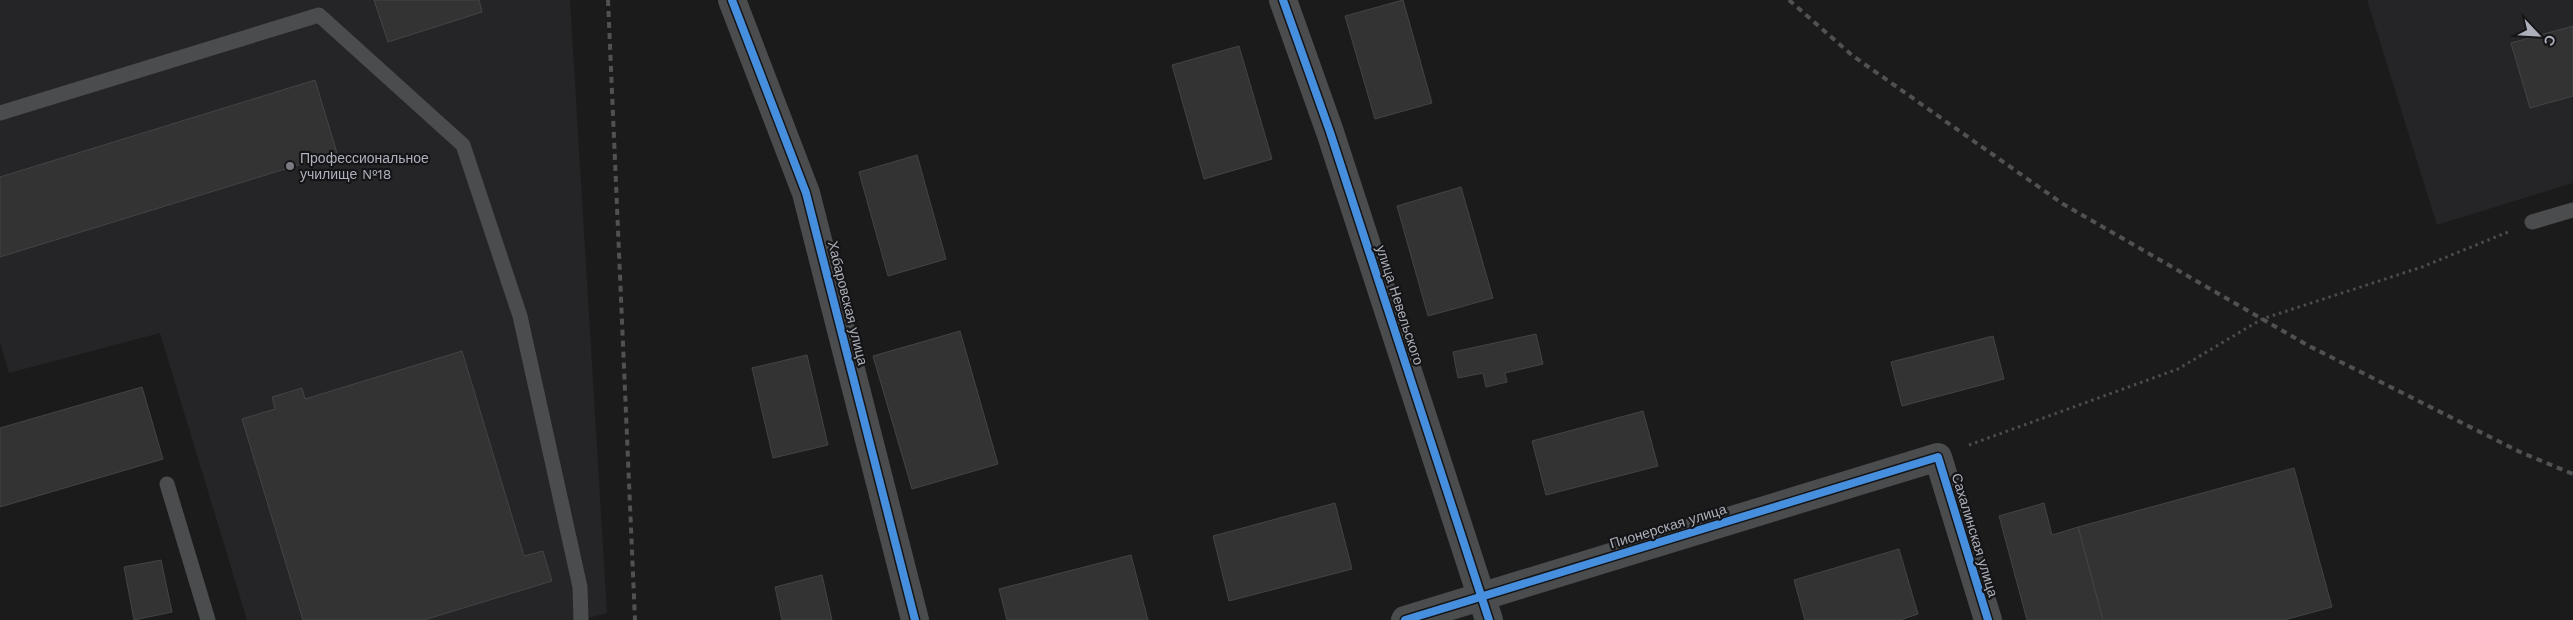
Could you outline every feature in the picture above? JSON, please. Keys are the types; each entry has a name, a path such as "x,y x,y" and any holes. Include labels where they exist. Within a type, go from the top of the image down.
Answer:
{"street":[{"name":"Хабаровская улица","path":"732,0 806,193 916,620"},
{"name":"улица Невельского","path":"1283,0 1330,132 1486,608"},
{"name":"Пионерская улица","path":"1405,620 1486,608 1938,456"},
{"name":"Сахалинская улица","path":"1938,456 1988,620"}],"lane":[{"path":"0,113 319,14 463,145 520,316 580,587 581,620"},
{"path":"2532,222 2573,210"},
{"path":"167,484 208,620"}],"path":[{"path":"1938,456 2178,368 2262,319 2422,267 2532,222"}],"shaded area":[{"name":"Профессиональное училище №18","path":"0,0 570,0 607,613 581,620 247,620 160,333 9,373 0,342"},
{"path":"2367,0 2573,0 2573,183 2437,225"}],"building":[{"path":"374,0 479,0 482,12 388,42"},
{"path":"1403,0 1432,103 1375,119 1345,16"},
{"path":"2573,26 2573,96 2530,108 2511,43"},
{"path":"1239,46 1272,159 1204,179 1172,65"},
{"path":"315,80 337,153 0,257 0,177"},
{"path":"917,155 946,259 888,276 859,172"},
{"path":"1461,187 1493,298 1428,316 1397,206"},
{"path":"960,331 998,464 912,489 873,356"},
{"path":"1536,334 1543,364 1505,373 1507,382 1486,387 1483,373 1458,378 1453,352"},
{"path":"1993,336 2004,379 1902,406 1891,362"},
{"path":"462,351 524,556 543,551 552,581 424,620 303,620 242,419 275,409 272,397 302,388 305,399"},
{"path":"807,355 828,445 773,458 752,368"},
{"path":"142,387 163,459 0,507 0,428"},
{"path":"1643,411 1658,466 1546,495 1532,441"},
{"path":"2294,468 2332,607 2284,620 2103,620 2078,527"},
{"path":"1335,503 1352,569 1229,601 1213,536"},
{"path":"2044,503 2052,535 2078,527 2103,620 2027,620 1999,516"},
{"path":"1899,549 1918,614 1900,620 1805,620 1794,580"},
{"path":"1131,555 1148,620 1007,620 999,589"},
{"path":"161,560 172,612 134,620 124,567"},
{"path":"822,575 832,620 782,620 775,587"}],"railway":[{"path":"608,0 635,620"},
{"path":"1789,0 1853,56 2063,204 2309,346 2520,452 2573,474"}],"cycle path":[{"path":"732,0 806,193 915,620"},
{"path":"1283,0 1330,132 1489,620"},
{"path":"1405,620 1938,457 1988,620"}],"place":[{"name":"Профессиональное училище №18","path":"290,166"}]}
